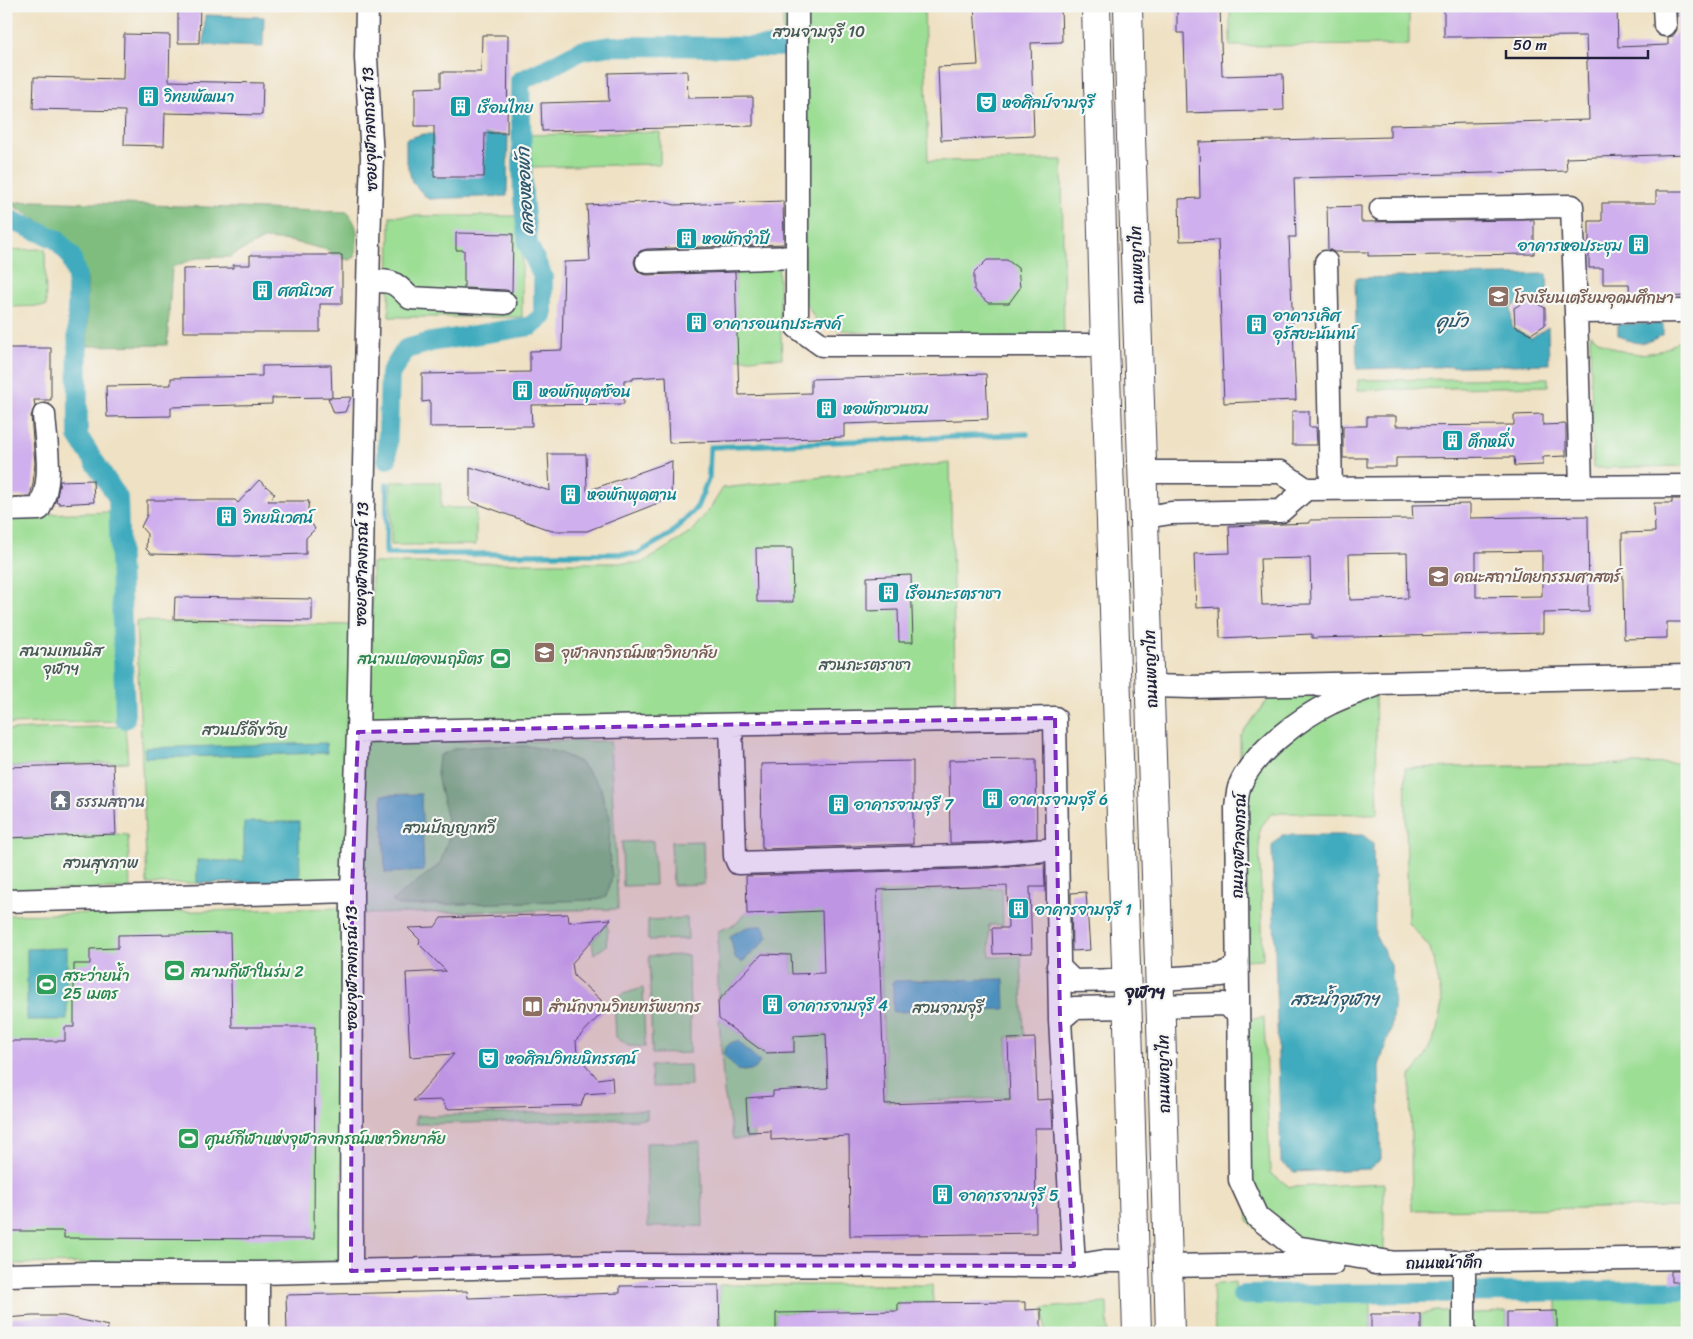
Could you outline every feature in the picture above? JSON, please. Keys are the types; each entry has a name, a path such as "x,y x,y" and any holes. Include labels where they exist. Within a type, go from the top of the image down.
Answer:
{"main road":[{"name":"ถนนพญาไท","path":"1096,6 1137,1333"},
{"name":"ถนนพญาไท","path":"1128,6 1170,1333"},
{"path":"1126,980 1160,979"},
{"path":"1128,1007 1160,1006"}],"street":[{"name":"ซอยจุฬาลงกรณ์ 13","path":"351,1271 352,891 358,732 372,157 366,58 367,6"},
{"path":"797,6 797,327 822,345 1106,346"},
{"path":"1381,209 1572,206 1581,487"},
{"path":"647,262 797,257"},
{"path":"1326,262 1331,489"},
{"path":"368,282 385,281 397,284 410,298 505,303"},
{"path":"1576,312 1687,311"},
{"path":"6,510 39,509 45,498 48,481 44,414"},
{"path":"1143,472 1281,472 1306,489 1687,486"},
{"path":"1144,517 1171,513 1281,511 1306,489"},
{"path":"1150,686 1192,687 1687,676"},
{"name":"ถนนจุฬาลงกรณ์","path":"1381,683 1331,702 1299,721 1250,768 1240,786 1236,808 1240,1180 1257,1217 1295,1246 1390,1262"},
{"path":"358,732 1055,718 1058,966 1074,1266"},
{"path":"731,725 735,856 738,863 991,855 1057,849"},
{"path":"6,900 352,891"},
{"path":"1160,979 1222,975 1237,965"},
{"path":"1058,966 1073,981 1126,980"},
{"path":"1160,1006 1224,1004 1238,1013"},
{"path":"1060,1020 1074,1008 1128,1007"},
{"name":"ถนนหน้าตึก","path":"1167,1266 1390,1262 1464,1282 1687,1258"},
{"path":"6,1276 100,1273 258,1273 603,1265 1074,1266 1105,1260 1134,1260"},
{"path":"258,1273 258,1333"},
{"path":"1464,1282 1464,1333"}],"highlighted area":[{"path":"1055,718 1060,1020 1074,1266 603,1265 351,1271 352,891 358,732"}],"green space":[{"name":"สวนจามจุรี 10","path":"783,6 924,6 928,161 1062,160 1064,340 875,334 820,327 804,300 803,56 783,56"},
{"path":"1230,6 1409,6 1409,45 1230,46"},
{"path":"660,132 660,164 527,167 527,135"},
{"path":"35,201 348,212 355,224 357,233 355,257 350,260 336,257 328,250 290,241 264,239 229,257 197,258 172,267 167,345 87,346 87,278 75,251 60,234 9,203"},
{"path":"390,216 522,216 522,317 389,317"},
{"path":"45,249 46,306 6,307 6,250"},
{"path":"778,257 782,358 736,359 735,258"},
{"path":"1590,334 1614,348 1638,354 1651,353 1663,349 1687,335 1687,466 1593,468"},
{"path":"1548,378 1548,386 1358,390 1358,380"},
{"name":"สวนภะรตราชา","path":"950,463 956,714 371,724 372,563 642,563 690,533 709,510 723,488"},
{"path":"391,482 441,482 441,508 476,508 476,545 391,545"},
{"name":"สนามเทนนิส จุฬาฯ","path":"112,512 118,721 6,724 6,515"},
{"name":"สวนปรีดีขวัญ","path":"136,621 351,625 345,881 147,884"},
{"path":"1375,692 1378,814 1272,813 1259,829 1263,959 1241,960 1240,736 1270,697"},
{"path":"125,726 128,762 6,767 6,730"},
{"name":"สวนปัญญาทวี","path":"364,741 610,741 618,909 363,914"},
{"name":"สวนปัญญาทวี","path":"529,746 560,753 580,762 601,788 604,803 610,816 609,852 612,877 606,897 593,900 400,906 392,901 440,864 450,833 437,775 439,756 456,748"},
{"path":"1687,763 1687,1207 1412,1210 1410,1077 1424,1059 1437,1030 1442,1003 1430,948 1408,922 1405,768"},
{"name":"สวนสุขภาพ","path":"128,835 130,889 6,890 6,838"},
{"path":"653,841 655,885 623,886 622,842"},
{"path":"703,841 704,884 673,885 671,842"},
{"name":"สวนจามจุรี","path":"1002,888 1003,925 989,925 990,957 1021,956 1024,1036 1007,1037 1009,1098 886,1102 878,892"},
{"path":"827,907 828,975 792,974 791,955 762,954 718,1001 718,931 736,924 746,912"},
{"path":"342,908 342,1261 6,1264 6,915"},
{"path":"687,918 688,939 648,940 648,920"},
{"path":"607,924 606,946 594,954 592,941"},
{"path":"688,955 690,1007 651,1008 649,956"},
{"path":"643,988 645,1047 628,1046 616,1037 614,1000 623,994"},
{"path":"651,1014 690,1014 690,1053 652,1054"},
{"path":"1264,1018 1270,1173 1290,1187 1384,1183 1384,1255 1288,1257 1248,1221 1242,1019"},
{"path":"719,1019 765,1053 794,1052 794,1036 826,1034 829,1097 752,1105 754,1139 733,1139 724,1092"},
{"path":"690,1065 691,1086 652,1087 651,1066"},
{"path":"647,1110 647,1119 416,1124 416,1116"},
{"path":"701,1142 703,1226 648,1227 646,1143"},
{"path":"1235,1282 1236,1298 1371,1298 1371,1333 1215,1333 1213,1285"},
{"path":"719,1285 932,1285 933,1303 898,1303 898,1311 776,1313 776,1333 730,1333 730,1330 720,1331"},
{"path":"1687,1294 1687,1329 1557,1331 1557,1295"},
{"path":"1107,1303 1108,1333 1045,1333 1044,1308"},
{"path":"1451,1311 1456,1316 1458,1333 1421,1333 1421,1314"},
{"path":"1507,1312 1507,1333 1468,1333 1471,1313"}],"water":[{"path":"205,15 264,17 263,47 204,45"},
{"path":"423,134 508,135 507,196 428,199 412,182 406,158 406,139"},
{"name":"คูบัว","path":"1547,274 1548,306 1529,296 1511,307 1512,327 1531,338 1548,327 1549,364 1357,369 1355,278"},
{"path":"1618,324 1663,324 1663,335 1650,341 1635,342 1618,335"},
{"path":"326,743 327,753 145,758 144,748"},
{"path":"421,794 424,871 385,873 382,795"},
{"path":"244,822 299,822 300,881 197,883 197,860 244,862"},
{"name":"สระน้ำจุฬาฯ","path":"1282,835 1363,835 1373,843 1375,935 1391,965 1394,999 1391,1029 1379,1066 1381,1159 1370,1169 1294,1172 1281,1162 1272,846"},
{"path":"763,926 768,937 742,962 735,958 730,936 747,927"},
{"name":"สระว่ายน้ำ 25 เมตร","path":"67,948 67,1020 27,1020 27,949"},
{"path":"1004,979 1005,1009 893,1012 893,981"},
{"path":"738,1041 760,1062 755,1069 737,1070 723,1054 729,1044"}],"building":[{"path":"178,6 200,6 199,43 178,43"},
{"name":"หอศิลป์จามจุรี","path":"974,6 1061,6 1062,42 1031,43 1034,136 941,140 938,67 978,65"},
{"path":"1177,6 1220,6 1222,76 1283,74 1284,110 1186,113 1184,33 1177,33"},
{"path":"1444,6 1617,6 1618,47 1668,45 1668,37 1673,36 1677,30 1677,6 1687,6 1687,154 1566,158 1567,171 1294,178 1296,237 1289,237 1296,400 1224,403 1218,240 1180,241 1179,199 1200,198 1199,142 1390,137 1390,125 1589,120 1586,36 1444,37"},
{"name":"วิทยพัฒนา","path":"124,34 170,35 169,81 263,83 262,115 165,113 164,146 124,145 125,111 33,109 34,77 123,79"},
{"name":"เรือนไทย","path":"482,35 508,35 507,133 485,133 484,177 434,177 434,126 415,126 415,88 441,87 441,72 481,72"},
{"path":"687,71 688,98 753,97 753,126 542,131 541,103 609,101 608,73"},
{"name":"อาคารหอประชุม","path":"1656,191 1687,191 1687,296 1630,298 1629,284 1603,284 1603,268 1589,268 1589,221 1602,221 1602,203 1656,203"},
{"path":"660,201 675,205 783,201 784,244 647,249 640,251 636,255 634,262 636,269 640,273 647,275 735,272 739,395 811,393 811,379 986,374 988,419 844,424 844,437 669,443 666,376 624,380 624,404 531,405 532,426 430,427 430,401 422,402 422,374 530,372 530,351 562,350 564,262 590,261 587,205"},
{"path":"1361,206 1361,222 1534,220 1534,254 1368,256 1368,252 1334,252 1328,249 1327,207"},
{"path":"456,233 513,234 512,292 464,288 464,250 456,250"},
{"name":"ศศนิเวศ","path":"250,255 342,255 342,304 320,304 320,332 183,332 183,269 233,268 233,265 250,265"},
{"path":"987,260 1007,260 1018,268 1020,288 1009,303 988,303 974,290 974,273"},
{"path":"1529,299 1545,308 1545,325 1531,334 1515,326 1514,308"},
{"path":"6,348 51,348 51,400 34,400 35,406 31,416 35,463 30,496 6,497"},
{"path":"331,365 332,397 272,398 272,404 171,407 171,416 107,417 106,386 171,385 171,378 262,376 262,366"},
{"path":"351,397 345,412 334,413 328,398"},
{"path":"1292,411 1309,411 1309,427 1316,427 1317,445 1292,445"},
{"name":"ตึกหนึ่ง","path":"1543,414 1543,425 1566,424 1566,456 1543,457 1543,465 1515,466 1514,457 1396,458 1396,467 1367,467 1367,458 1343,458 1343,426 1367,426 1367,416 1396,416 1396,426 1514,425 1514,415"},
{"name":"หอพักพุดตาน","path":"548,454 586,454 587,491 672,461 671,498 587,531 552,531 470,501 470,467 550,491"},
{"path":"93,480 94,502 59,504 59,502 56,502 60,481"},
{"name":"วิทยนิเวศน์","path":"259,480 275,494 268,501 309,501 307,515 315,529 306,538 306,554 234,556 151,554 146,549 147,534 141,527 147,515 147,500 235,500 238,503"},
{"path":"1672,499 1687,499 1687,622 1667,622 1667,638 1624,639 1622,533 1655,532 1654,503 1672,503"},
{"path":"1470,504 1470,518 1588,516 1589,612 1543,613 1543,633 1312,638 1312,634 1220,638 1219,607 1196,608 1194,554 1230,553 1229,526 1310,523 1310,520 1413,519 1412,505","holes":["1542,551 1542,596 1476,597 1476,552","1407,553 1408,598 1350,600 1349,554","1310,558 1311,604 1262,605 1260,559"]},
{"path":"756,548 792,548 793,602 757,602"},
{"name":"เรือนภะรตราชา","path":"911,575 913,642 899,642 898,610 867,611 867,577"},
{"path":"175,597 312,599 312,621 174,619"},
{"name":"อาคารจามจุรี 6","path":"1036,759 1037,838 950,843 949,760"},
{"name":"อาคารจามจุรี 7","path":"913,761 913,844 762,849 761,764"},
{"name":"ธรรมสถาน","path":"113,764 116,834 6,838 6,767"},
{"path":"1044,863 1045,887 1030,887 1032,953 993,954 992,928 1008,928 1007,886 877,890 885,1104 1010,1100 1008,1039 1035,1038 1037,1100 1051,1099 1053,1128 1035,1128 1036,1233 850,1236 849,1136 771,1140 771,1131 748,1132 746,1098 773,1096 773,1091 828,1088 826,1034 794,1036 794,1052 765,1053 719,1019 718,1001 762,954 791,955 792,974 824,973 822,911 747,914 746,876 991,868"},
{"path":"1086,892 1090,950 1072,951 1071,893"},
{"name":"สำนักงานวิทยทรัพยากร","path":"568,914 569,922 611,919 572,963 574,976 601,1000 603,1012 576,1040 577,1055 598,1079 612,1077 613,1092 585,1094 581,1105 447,1109 442,1100 413,1101 454,1054 410,1057 406,973 446,971 419,944 420,940 408,928 435,927 441,918"},
{"name":"ศูนย์กีฬาแห่งจุฬาลงกรณ์มหาวิทยาลัย","path":"230,933 232,1027 315,1027 314,1239 64,1238 64,1231 6,1231 6,1041 65,1041 65,1027 74,1027 74,964 90,964 90,949 118,948 118,935"},
{"path":"1671,1271 1687,1271 1687,1282 1671,1282"},
{"path":"719,1285 720,1333 287,1333 286,1295 467,1291 468,1298 620,1293 620,1286"},
{"path":"1025,1302 1025,1310 1041,1309 1041,1333 776,1333 776,1313 898,1311 898,1303"},
{"path":"1557,1311 1557,1333 1507,1333 1507,1312"},
{"path":"1371,1314 1421,1314 1421,1333 1371,1333"},
{"path":"64,1316 108,1326 107,1333 6,1333 6,1318"}],"waterway":[{"name":"คลองหอพัก","path":"387,459 390,374 406,349 431,342 531,326 543,316 543,277 528,244 523,197 520,81 580,51 610,46 788,47"},
{"path":"6,218 56,239 71,256 77,277 78,436 118,498 125,719"},
{"path":"387,484 386,554 637,554 671,534 697,507 709,477 710,447 1027,434"},
{"path":"1242,1295 1687,1290"}],"place":[{"name":"วิทยพัฒนา","path":"148,96"},
{"name":"หอศิลป์จามจุรี","path":"986,102"},
{"name":"เรือนไทย","path":"461,107"},
{"name":"หอพักจำปี","path":"686,238"},
{"name":"อาคารหอประชุม","path":"1638,245"},
{"name":"ศศนิเวศ","path":"262,290"},
{"name":"โรงเรียนเตรียมอุดมศึกษา","path":"1498,297"},
{"name":"อาคารอเนกประสงค์","path":"697,323"},
{"name":"อาคารเลิศ อุรัสยะนันทน์","path":"1257,324"},
{"name":"หอพักพุดซ้อน","path":"523,391"},
{"name":"หอพักชวนชม","path":"827,408"},
{"name":"ตึกหนึ่ง","path":"1452,441"},
{"name":"หอพักพุดตาน","path":"571,494"},
{"name":"วิทยนิเวศน์","path":"227,517"},
{"name":"คณะสถาปัตยกรรมศาสตร์","path":"1438,576"},
{"name":"เรือนภะรตราชา","path":"889,593"},
{"name":"จุฬาลงกรณ์มหาวิทยาลัย","path":"545,652"},
{"name":"สนามเปตองนฤมิตร","path":"500,658"},
{"name":"อาคารจามจุรี 6","path":"993,799"},
{"name":"ธรรมสถาน","path":"60,801"},
{"name":"อาคารจามจุรี 7","path":"838,804"},
{"name":"อาคารจามจุรี 1","path":"1019,909"},
{"name":"สนามกีฬาในร่ม 2","path":"175,971"},
{"name":"สระว่ายน้ำ 25 เมตร","path":"47,984"},
{"name":"อาคารจามจุรี 4","path":"772,1005"},
{"name":"สำนักงานวิทยทรัพยากร","path":"533,1006"},
{"name":"หอศิลปวิทยนิทรรศน์","path":"489,1058"},
{"name":"ศูนย์กีฬาแห่งจุฬาลงกรณ์มหาวิทยาลัย","path":"189,1138"},
{"name":"อาคารจามจุรี 5","path":"943,1195"}],"district":[{"name":"จุฬาฯ","path":"1145,992"}]}
